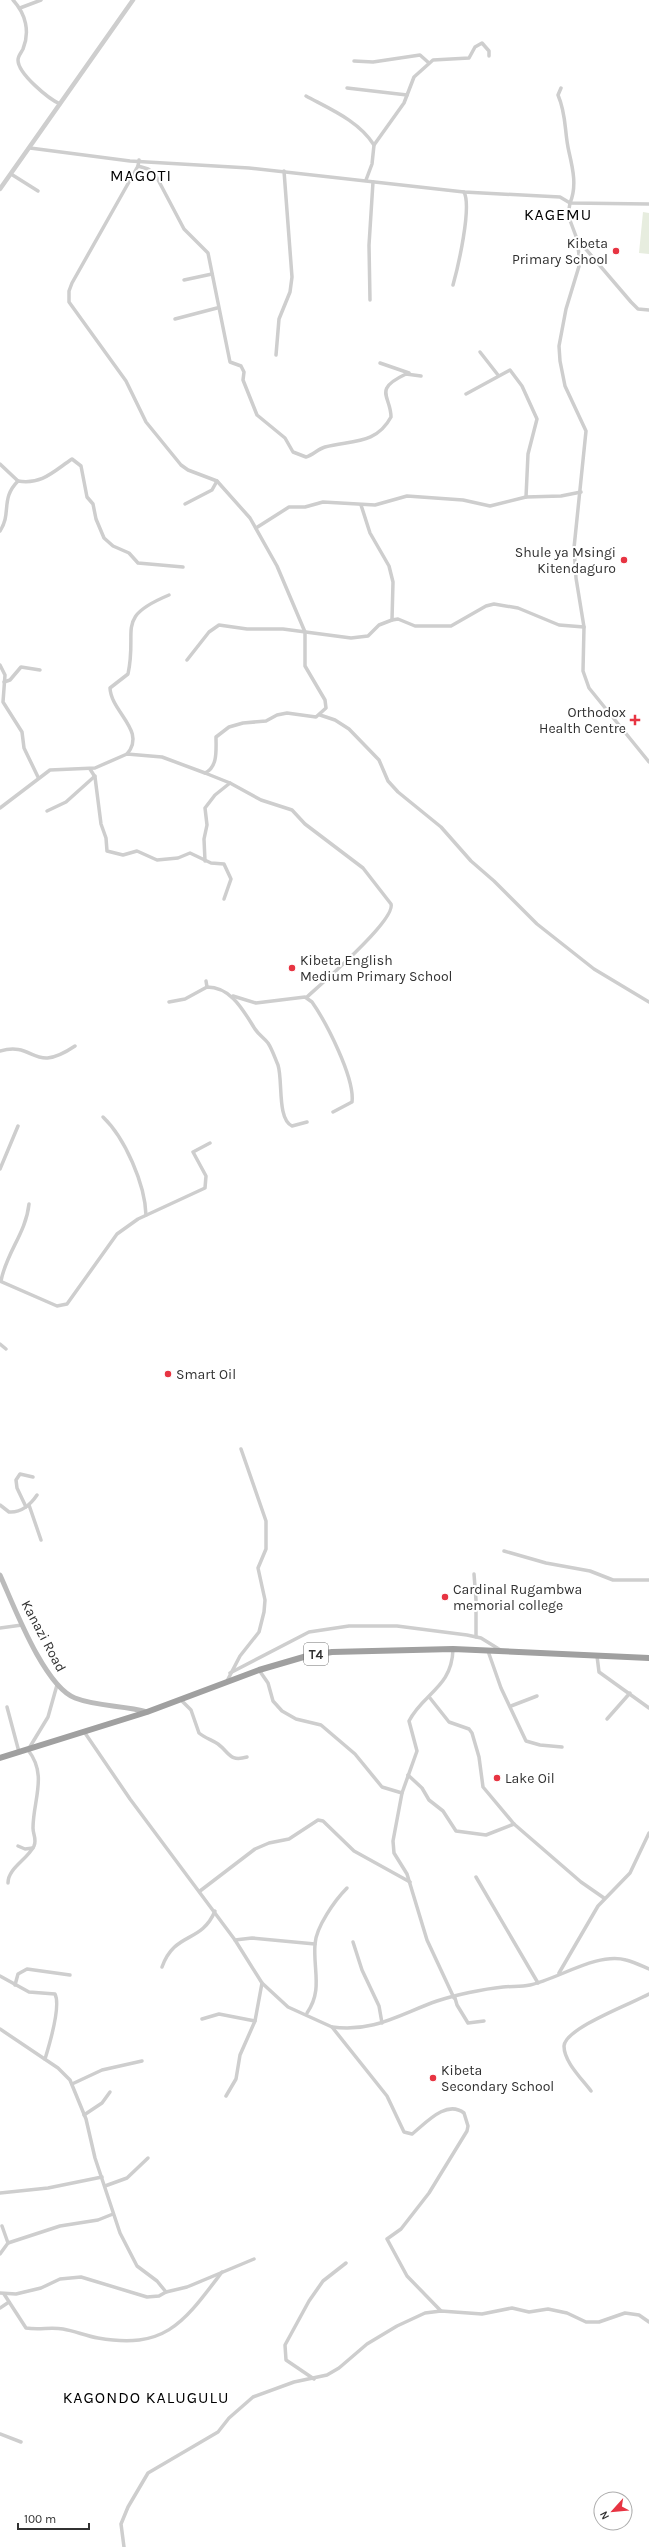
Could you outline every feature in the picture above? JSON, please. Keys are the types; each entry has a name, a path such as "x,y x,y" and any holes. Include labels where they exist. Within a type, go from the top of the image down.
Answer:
{"highway":[{"name":"T4","path":"0,1758 85,1733 147,1712 259,1670 307,1656 332,1652 453,1649 649,1658"}],"main road":[{"name":"Kanazi Road","path":"0,1575 22,1625 56,1685 75,1698 147,1712"}],"street":[{"path":"13,0 20,8 27,28 19,57 20,67 49,98 60,104"},
{"path":"20,8 41,0"},
{"path":"0,190 133,0"},
{"path":"366,180 372,164 374,145 407,95 414,77 429,63 444,58 464,60 469,58 478,45 482,43 489,51 489,56"},
{"path":"354,61 373,62 420,55 429,63"},
{"path":"347,88 407,95"},
{"path":"561,88 558,95 565,114 573,166 574,189 568,215 577,239 580,263 566,309 559,346 560,368 565,386 586,431 581,492 574,548 576,578 584,627 583,671 585,682 649,762"},
{"path":"306,96 357,126 368,136 374,145"},
{"path":"30,148 130,161 139,160 284,171 464,192 560,197 570,203 649,204"},
{"path":"139,160 138,166 79,269 69,291 69,302 122,375 146,422 181,465 188,470 217,481 241,505 256,528 276,566 305,632 305,666 326,704 325,709 320,715"},
{"path":"138,166 148,169 158,177 184,229 206,250 230,362 241,366 244,372 243,380 255,412 266,424 285,438 293,452 301,456 311,455 325,447 354,443 374,436 391,417 386,400 387,389 398,378 410,373"},
{"path":"276,355 279,319 290,292 292,276 284,171"},
{"path":"11,174 38,190"},
{"path":"370,300 369,245 373,182"},
{"path":"453,285 459,263 468,212 468,202 464,192"},
{"path":"577,239 631,302 638,308 649,310"},
{"path":"184,280 212,274"},
{"path":"175,319 218,308"},
{"path":"480,352 489,361 498,375"},
{"path":"380,363 421,376"},
{"path":"466,394 498,375 512,370 537,417 526,469 526,497"},
{"path":"0,531 4,517 6,496 10,488 18,481 42,480 72,459 76,460 81,466 87,497 93,504 96,519 107,541 129,553 138,563 183,567"},
{"path":"0,464 18,481"},
{"path":"185,504 212,490 217,481"},
{"path":"256,528 290,507 305,507 323,502 361,505 381,504 407,496 462,500 490,506 526,497 561,496 581,492"},
{"path":"361,505 370,533 389,566 393,582 392,620"},
{"path":"127,754 132,748 133,738 110,688 128,674 131,634 136,614 151,603 169,595"},
{"path":"186,660 216,626 305,632 351,638 368,636 379,625 398,619 415,626 451,626 486,606 494,604 518,608 559,625 584,627"},
{"path":"0,665 5,675 3,702 22,732 24,748 38,777"},
{"path":"4,682 10,680 21,667 40,670"},
{"path":"205,774 213,766 216,737 223,730 243,723 266,721 283,714 320,715 336,720 349,729 379,760 388,781 398,792 441,827 471,861 491,878 537,924 594,969 649,1002"},
{"path":"0,808 38,777 50,770 90,768 127,754 162,757 230,783 279,808 292,810 305,824 366,870 392,907 357,953 307,997 253,1003 207,988 185,999 169,1002"},
{"path":"90,768 95,776 100,824 106,838 107,851 123,855 137,851 157,860 178,858 190,853 205,861 224,864 231,879 224,899"},
{"path":"47,811 66,802 95,776"},
{"path":"205,861 204,839 207,825 205,808 215,795 230,783"},
{"path":"206,981 207,988"},
{"path":"232,996 244,1009 256,1030 271,1050 280,1076 282,1108 288,1123 292,1126 307,1122"},
{"path":"307,997 317,1008 334,1043 351,1089 352,1102 333,1112"},
{"path":"0,1051 10,1048 21,1050 44,1060 60,1056 75,1046"},
{"path":"103,1117 120,1136 138,1175 146,1214"},
{"path":"0,1169 18,1126"},
{"path":"29,1204 25,1225 6,1261 0,1281 57,1306 62,1306 70,1301 77,1288 117,1234 146,1214 205,1188 207,1183 206,1176 193,1152 210,1143"},
{"path":"0,1344 6,1349"},
{"path":"227,1681 240,1656 262,1625 265,1600 258,1568 266,1549 266,1521 241,1449"},
{"path":"33,1477 20,1474 16,1480 17,1488 28,1506 41,1540"},
{"path":"0,1505 11,1512 28,1506 37,1495"},
{"path":"504,1551 546,1563 590,1571 613,1580 649,1580"},
{"path":"474,1574 476,1637"},
{"path":"0,1628 22,1625"},
{"path":"230,1673 291,1640 326,1628 397,1626 476,1637 491,1643 503,1651"},
{"path":"453,1649 451,1666 430,1698 413,1713 409,1721 417,1752 402,1793 394,1835 394,1853 410,1883 427,1940 459,2010 468,2023 484,2021"},
{"path":"488,1651 501,1688 512,1706 526,1741 540,1745 562,1746"},
{"path":"597,1656 599,1672 649,1708"},
{"path":"259,1670 268,1684 272,1701 282,1711 296,1719 321,1725 355,1754 382,1787 402,1793"},
{"path":"8,1883 10,1874 26,1860 36,1840 33,1828 39,1778 36,1763 28,1750 48,1717 56,1685"},
{"path":"607,1719 630,1693"},
{"path":"512,1706 537,1696"},
{"path":"430,1698 449,1722 469,1729 472,1733 479,1757 483,1787 514,1824 581,1882 604,1898"},
{"path":"180,1699 191,1710 199,1733 219,1745 230,1757 239,1759 247,1757"},
{"path":"7,1707 20,1752"},
{"path":"85,1733 134,1805 215,1911 262,1983 288,2006 306,2013 332,2027 386,2096 406,2134 412,2134 434,2116 448,2109 460,2110 466,2118 466,2131 429,2193 401,2229 387,2239 407,2276 441,2311"},
{"path":"408,1775 422,1788 428,1800 443,1811 456,1831 486,1835 514,1824"},
{"path":"200,1891 255,1849 268,1843 289,1839 318,1820 323,1821 354,1851 410,1883"},
{"path":"558,1974 604,1898 630,1873 649,1832"},
{"path":"18,1846 25,1849 33,1848"},
{"path":"476,1877 538,1983"},
{"path":"306,2013 314,2001 317,1987 315,1944 331,1905 347,1888"},
{"path":"162,1967 169,1951 175,1944 206,1927 215,1911"},
{"path":"235,1940 252,1938 315,1944"},
{"path":"353,1942 362,1970 378,2006 382,2023"},
{"path":"332,2027 356,2028 382,2023 404,2016 436,2002 502,1987 538,1983 558,1974 612,1959 626,1960 649,1969"},
{"path":"14,1985 18,1974 27,1969 70,1975"},
{"path":"0,1976 29,1992 51,1993 57,1997 50,2044 45,2059"},
{"path":"226,2096 236,2079 240,2055 255,2021 262,1983"},
{"path":"591,2091 570,2063 565,2052 566,2040 598,2018 649,1994"},
{"path":"202,2018 228,2015 255,2021"},
{"path":"0,2029 58,2068 72,2084 84,2115 120,2233 137,2266 157,2281 166,2292"},
{"path":"72,2084 102,2070 142,2061"},
{"path":"84,2115 102,2103 110,2092"},
{"path":"105,2186 127,2178 148,2158"},
{"path":"0,2193 48,2188 102,2177"},
{"path":"0,2254 8,2243 60,2226 98,2220 113,2214"},
{"path":"2,2226 8,2243"},
{"path":"2,2293 29,2291 60,2280 81,2277 148,2297 158,2296 166,2292 187,2287 254,2259"},
{"path":"315,2379 286,2360 285,2345 319,2285 346,2264"},
{"path":"2,2293 26,2328 58,2328 97,2338 140,2342 148,2340 170,2329 186,2317 203,2299 223,2271"},
{"path":"0,2308 9,2302"},
{"path":"124,2547 121,2524 128,2507 148,2473 218,2432 229,2418 253,2397 294,2382 315,2379 333,2372 361,2348 397,2326 425,2313 441,2311 482,2314 508,2308 529,2312 548,2309 567,2313 586,2322 599,2322 625,2313 640,2315 649,2322"},
{"path":"0,2434 21,2442"}],"shaded area":[{"path":"643,212 649,213 649,254 639,253"}],"place":[{"name":"Kibeta Primary School","path":"616,251"},
{"name":"Shule ya Msingi Kitendaguro","path":"624,560"},
{"name":"Orthodox Health Centre","path":"635,720"},
{"name":"Kibeta English Medium Primary School","path":"292,968"},
{"name":"Smart Oil","path":"168,1374"},
{"name":"Cardinal Rugambwa memorial college","path":"445,1597"},
{"name":"Lake Oil","path":"497,1778"},
{"name":"Kibeta Secondary School","path":"433,2078"}],"district":[{"name":"MAGOTI","path":"141,175"},
{"name":"KAGEMU","path":"558,214"},
{"name":"KAGONDO KALUGULU","path":"146,2397"}]}
